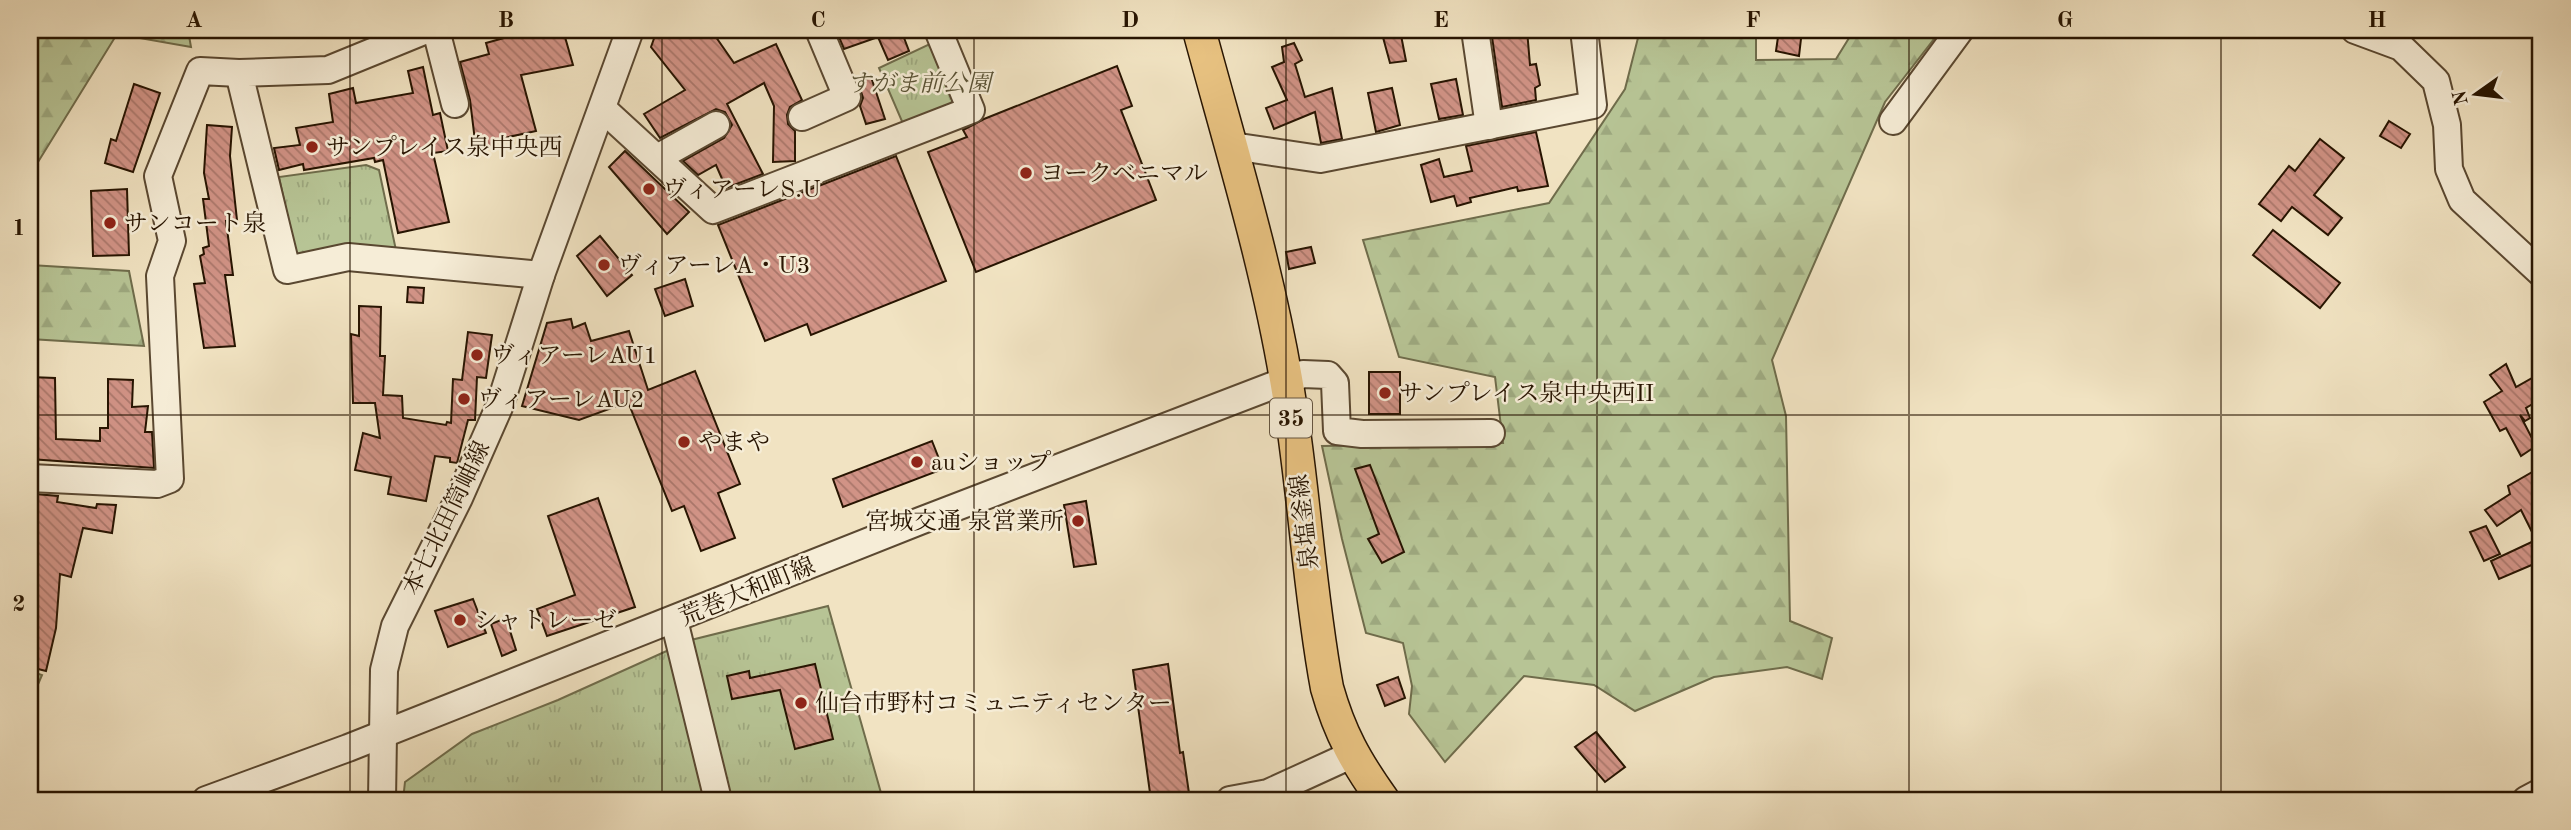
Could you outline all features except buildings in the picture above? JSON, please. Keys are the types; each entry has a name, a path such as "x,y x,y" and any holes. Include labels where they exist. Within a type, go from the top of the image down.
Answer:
{"main road":[{"name":"泉塩釜線","path":"1199,30 1232,146 1287,380 1319,646 1334,713 1351,755 1383,800"}],"street":[{"path":"30,478 157,484 170,479 160,276 172,241 158,176 200,71 239,73 328,70 426,30"},
{"path":"436,30 455,104"},
{"name":"本七北田筒岫線","path":"382,800 384,670 395,626 459,498 500,405 541,275 630,30"},
{"path":"802,117 846,97 819,30"},
{"path":"603,108 713,210 971,110 938,30"},
{"path":"1475,30 1489,126"},
{"path":"1232,146 1320,159 1593,105 1584,30"},
{"path":"1893,121 1960,30"},
{"path":"2355,30 2401,47 2436,81 2447,125 2449,169 2462,200 2541,273"},
{"path":"239,73 286,270 348,257 541,275"},
{"path":"657,158 716,125"},
{"name":"荒巻大和町線","path":"206,800 383,734 1303,374 1328,375 1335,383 1337,431 1362,434 1491,433"},
{"path":"674,620 718,800"},
{"path":"1230,800 1268,793 1351,755"},
{"path":"2526,800 2541,792"}],"green space":[{"path":"30,30 188,30 191,47 117,34 30,175"},
{"path":"1640,30 1756,30 1756,60 1836,59 1854,30 1941,30 1885,102 1772,360 1786,416 1790,621 1832,638 1822,679 1787,667 1714,677 1635,711 1594,685 1524,676 1445,762 1409,714 1412,686 1403,643 1366,633 1322,446 1503,443 1495,377 1399,357 1363,240 1549,203 1625,89"},
{"name":"すがま前公園","path":"934,42 956,92 950,106 904,126 879,68"},
{"path":"366,165 379,170 397,255 296,256 279,177"},
{"path":"30,265 129,271 144,346 30,339"},
{"path":"828,606 883,800 403,800 405,782 472,734 558,700 691,640"},
{"path":"30,671 42,675 30,703"}],"place":[{"name":"サンプレイス泉中央西","path":"312,147"},
{"name":"ヨークベニマル","path":"1026,173"},
{"name":"ヴィアーレS.U","path":"649,189"},
{"name":"サンコート泉","path":"110,223"},
{"name":"ヴィアーレA・U3","path":"604,265"},
{"name":"ヴィアーレAU1","path":"477,355"},
{"name":"サンプレイス泉中央西II","path":"1385,393"},
{"name":"ヴィアーレAU2","path":"464,399"},
{"name":"やまや","path":"684,442"},
{"name":"auショップ","path":"917,462"},
{"name":"宮城交通 泉営業所","path":"1078,521"},
{"name":"シャトレーゼ","path":"460,620"},
{"name":"仙台市野村コミュニティセンター","path":"801,703"}]}
